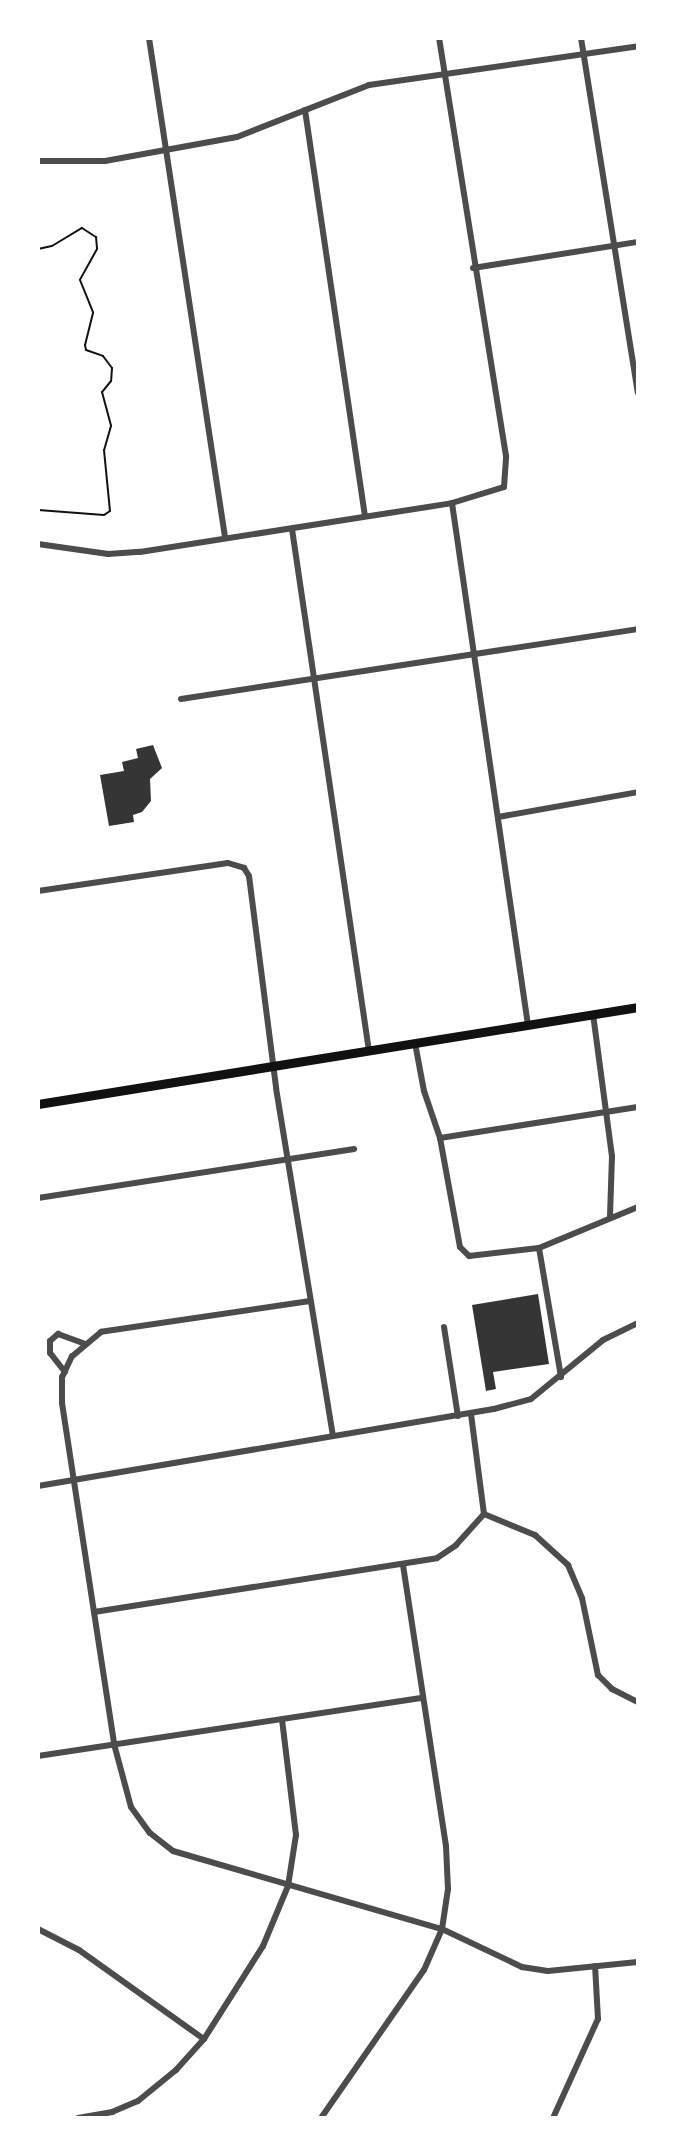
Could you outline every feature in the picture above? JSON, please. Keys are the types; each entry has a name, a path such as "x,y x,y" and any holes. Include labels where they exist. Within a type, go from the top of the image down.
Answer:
{"main road":[{"path":"38,1104 638,1007"}],"street":[{"path":"149,38 225,537"},
{"path":"38,544 108,554 292,529 452,503 497,492 507,480 439,38"},
{"path":"582,38 638,392"},
{"path":"38,160 104,161 164,148 237,137 369,85 638,46"},
{"path":"306,110 365,516"},
{"path":"473,268 638,242"},
{"path":"452,503 528,1025"},
{"path":"292,529 369,1051"},
{"path":"181,699 315,677 474,657 638,629"},
{"path":"498,817 638,792"},
{"path":"38,891 218,863 244,868 251,884 277,1066 276,1088 333,1435"},
{"path":"593,1014 612,1156 610,1216"},
{"path":"415,1044 424,1091 440,1138 460,1247 469,1256 539,1248 610,1216 638,1207"},
{"path":"440,1138 638,1107"},
{"path":"38,1198 354,1149"},
{"path":"539,1248 561,1377"},
{"path":"310,1301 113,1329 86,1344 72,1356 65,1371 62,1403 114,1744 131,1807 160,1843 189,1857 442,1929 535,1971 638,1962"},
{"path":"38,1486 471,1414 531,1399 603,1340 638,1323"},
{"path":"444,1326 458,1416"},
{"path":"65,1371 50,1353 50,1341 58,1334 86,1344"},
{"path":"471,1414 484,1514"},
{"path":"94,1612 403,1565 446,1552 484,1514"},
{"path":"484,1514 535,1535 568,1565 582,1598 598,1675 612,1689 638,1702"},
{"path":"321,2118 424,1970 442,1929 447,1889 446,1846 403,1565"},
{"path":"38,1756 423,1698"},
{"path":"78,2118 112,2112 138,2101 176,2070 204,2039 263,1947 288,1886 296,1810 282,1720"},
{"path":"38,1929 79,1950 204,2039"},
{"path":"553,2118 598,2019 595,1966"}],"path":[{"path":"38,248 52,246 82,229 96,237 97,249 80,280 93,313 85,345 86,350 103,356 111,368 111,381 102,392 110,418 104,450 110,511 104,515 78,515 38,510"}],"building":[{"path":"153,745 162,768 150,779 151,801 142,812 133,815 134,822 109,826 100,775 124,771 122,762 138,758 136,749"},
{"path":"538,1294 549,1364 493,1372 496,1389 486,1391 472,1305"}]}
